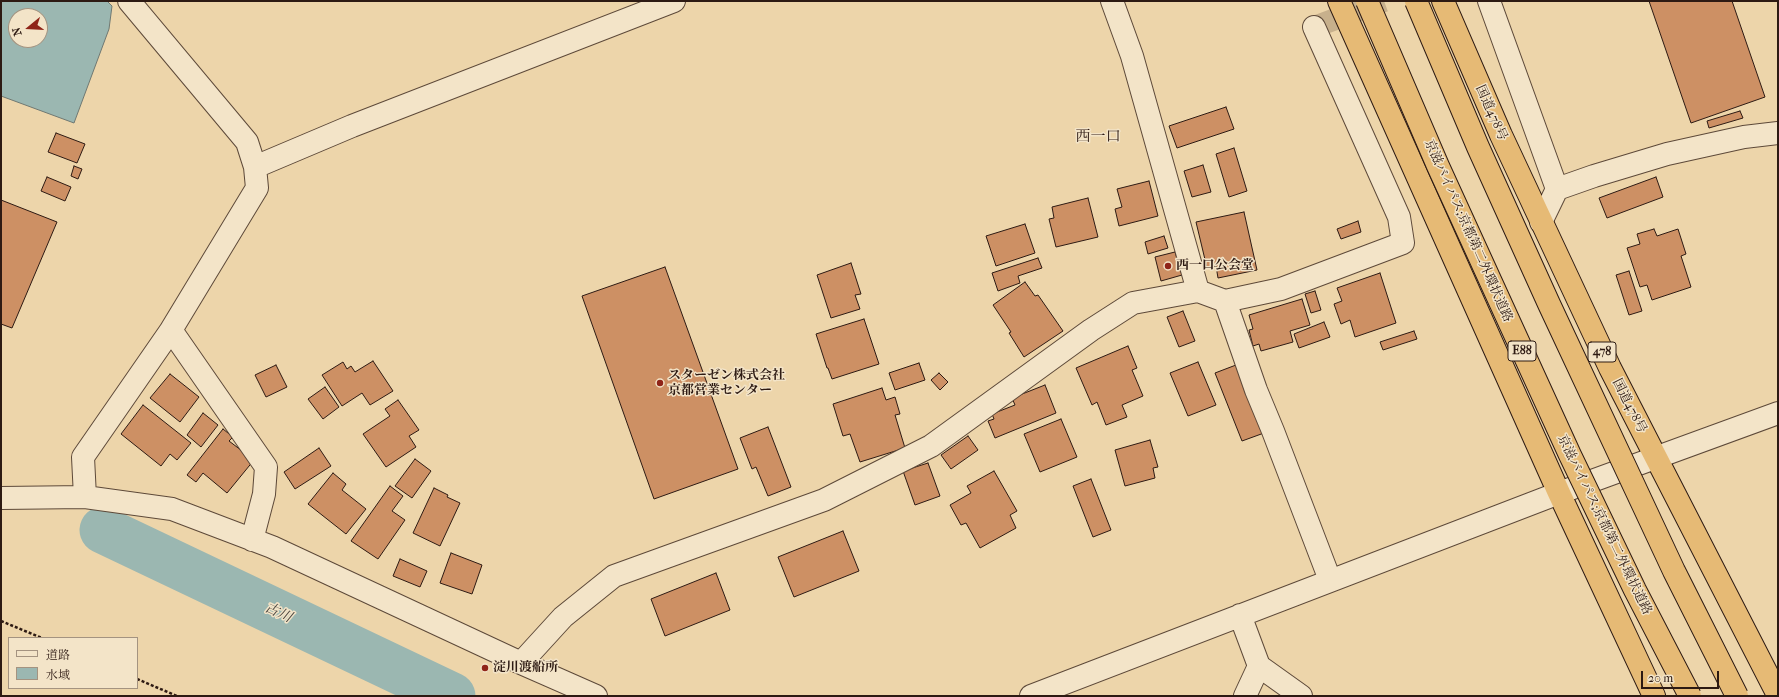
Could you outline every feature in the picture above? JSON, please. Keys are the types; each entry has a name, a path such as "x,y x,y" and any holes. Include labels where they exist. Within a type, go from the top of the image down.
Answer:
{"highway":[{"path":"1339,1 1559,493 1654,696"},
{"name":"京滋バイパス;京都第二外環状道路","path":"1367,1 1438,166 1570,455 1635,590 1690,696"},
{"path":"1416,1 1478,147 1548,304 1674,571 1737,696"},
{"name":"国道478号","path":"1443,1 1500,135 1610,368 1778,695"}],"street":[{"path":"85,497 83,457 171,330 257,188 255,168 247,142 129,1"},
{"path":"255,168 352,126 674,1"},
{"path":"1112,1 1132,56 1198,291"},
{"path":"1488,1 1557,189"},
{"path":"521,663 563,617 614,576 824,500 931,446 1091,330 1134,303 1198,291 1225,301 1281,290 1403,244 1399,217 1314,27"},
{"path":"1541,222 1557,189 1667,154 1744,137 1778,133"},
{"path":"1225,301 1256,390 1276,438 1330,580"},
{"path":"171,330 266,467 264,494 252,540"},
{"path":"1030,696 1559,493 1778,413"},
{"path":"1,498 85,497 172,509 272,547 521,663 596,696"},
{"path":"1240,615 1259,666 1301,696"},
{"path":"1245,696 1259,666"}],"path":[{"path":"1,621 40,637"},
{"path":"138,679 177,696"}],"water":[{"path":"1,1 107,1 112,6 109,29 74,123 1,96"}],"building":[{"path":"1649,1 1732,1 1765,97 1691,123"},
{"path":"1226,107 1234,129 1177,148 1169,126"},
{"path":"1740,111 1743,118 1709,128 1707,121"},
{"path":"56,133 85,144 77,163 48,152"},
{"path":"1234,148 1247,191 1229,197 1216,154"},
{"path":"1203,165 1211,192 1192,197 1184,171"},
{"path":"74,166 82,169 78,179 71,176"},
{"path":"47,177 71,187 65,201 41,191"},
{"path":"1656,177 1663,197 1607,218 1599,198"},
{"path":"1149,181 1158,216 1119,226 1115,209 1122,207 1117,189"},
{"path":"1088,198 1098,237 1056,247 1049,219 1054,218 1052,207"},
{"path":"1,200 57,222 12,328 1,324"},
{"path":"1244,212 1257,270 1218,278 1216,266 1207,268 1196,222"},
{"path":"1358,221 1361,232 1341,239 1337,229"},
{"path":"1025,224 1035,253 996,266 986,236"},
{"path":"1654,229 1657,236 1678,229 1686,254 1681,256 1691,287 1652,300 1647,285 1640,287 1627,248 1640,244 1637,234"},
{"path":"1164,236 1168,248 1148,254 1145,242"},
{"name":"西一口公会堂","path":"1175,252 1182,275 1161,281 1155,257"},
{"path":"1038,258 1042,268 1018,276 1020,283 998,291 992,273"},
{"path":"851,263 861,294 855,295 860,309 831,318 817,275"},
{"name":"スターゼン株式会社 京都営業センター","path":"665,267 738,469 654,499 582,296"},
{"path":"1629,271 1642,311 1629,315 1616,275"},
{"path":"1380,273 1396,323 1355,337 1350,320 1341,324 1334,304 1342,301 1337,288"},
{"path":"1025,282 1035,296 1038,295 1063,331 1024,357 1009,333 1011,332 993,305"},
{"path":"1315,291 1321,310 1311,313 1305,294"},
{"path":"1302,299 1310,325 1290,331 1293,342 1261,351 1259,344 1253,346 1249,330 1253,329 1249,315"},
{"path":"1183,311 1195,341 1179,347 1167,317"},
{"path":"864,319 879,364 832,379 816,334"},
{"path":"1324,322 1330,337 1299,348 1294,334"},
{"path":"1414,331 1417,339 1383,350 1380,342"},
{"path":"1128,346 1137,368 1132,370 1143,396 1122,405 1127,417 1106,425 1097,402 1092,405 1076,368"},
{"path":"373,361 393,391 370,405 362,393 342,406 322,375 343,362 347,369 351,366 355,372"},
{"path":"1198,362 1216,405 1188,416 1170,373"},
{"path":"919,363 925,380 895,390 889,373"},
{"path":"276,365 287,387 266,397 255,375"},
{"path":"1236,365 1264,433 1242,441 1215,373"},
{"path":"939,373 948,382 940,390 931,380"},
{"path":"170,374 199,397 180,422 150,398"},
{"path":"1045,385 1056,413 995,438 988,421 994,419 992,414 1015,405 1012,398"},
{"path":"325,387 339,407 323,419 308,399"},
{"path":"882,388 886,400 895,397 900,414 895,415 905,448 860,462 850,434 843,436 833,404"},
{"path":"398,400 419,430 409,436 416,447 386,467 363,434 390,416 385,409"},
{"path":"143,405 191,443 177,460 170,454 161,466 121,434"},
{"path":"203,413 218,425 201,447 187,435"},
{"path":"1061,419 1077,457 1040,472 1024,434"},
{"path":"768,427 791,487 768,496 756,467 752,469 740,438"},
{"path":"223,429 233,437 229,441 254,460 227,493 203,473 196,482 187,475"},
{"path":"968,436 978,450 951,469 941,455"},
{"path":"1150,440 1158,467 1153,468 1155,478 1125,486 1115,450"},
{"path":"319,448 331,466 295,489 284,472"},
{"path":"415,459 431,471 412,498 395,486"},
{"path":"928,463 940,496 915,505 903,471"},
{"path":"994,471 1017,511 1010,515 1016,528 980,548 966,523 961,525 950,505 971,493 967,486"},
{"path":"333,473 346,484 342,490 366,509 346,534 308,504"},
{"path":"1091,479 1111,530 1093,537 1073,486"},
{"path":"390,486 403,496 392,511 405,520 378,559 351,541"},
{"path":"434,488 448,495 447,497 460,503 440,546 413,533"},
{"path":"843,531 859,571 794,597 778,557"},
{"path":"451,553 482,565 472,594 440,583"},
{"path":"400,559 427,571 420,587 393,576"},
{"path":"716,573 730,610 665,636 651,599"}],"waterway":[{"name":"古川","path":"103,530 452,696"}],"tunnel":[{"path":"1314,27 1384,1"}],"place":[{"name":"西一口公会堂","path":"1168,266"},
{"name":"スターゼン株式会社 京都営業センター","path":"660,383"},
{"name":"淀川渡船所","path":"485,668"}],"district":[{"name":"西一口","path":"1098,137"}]}
